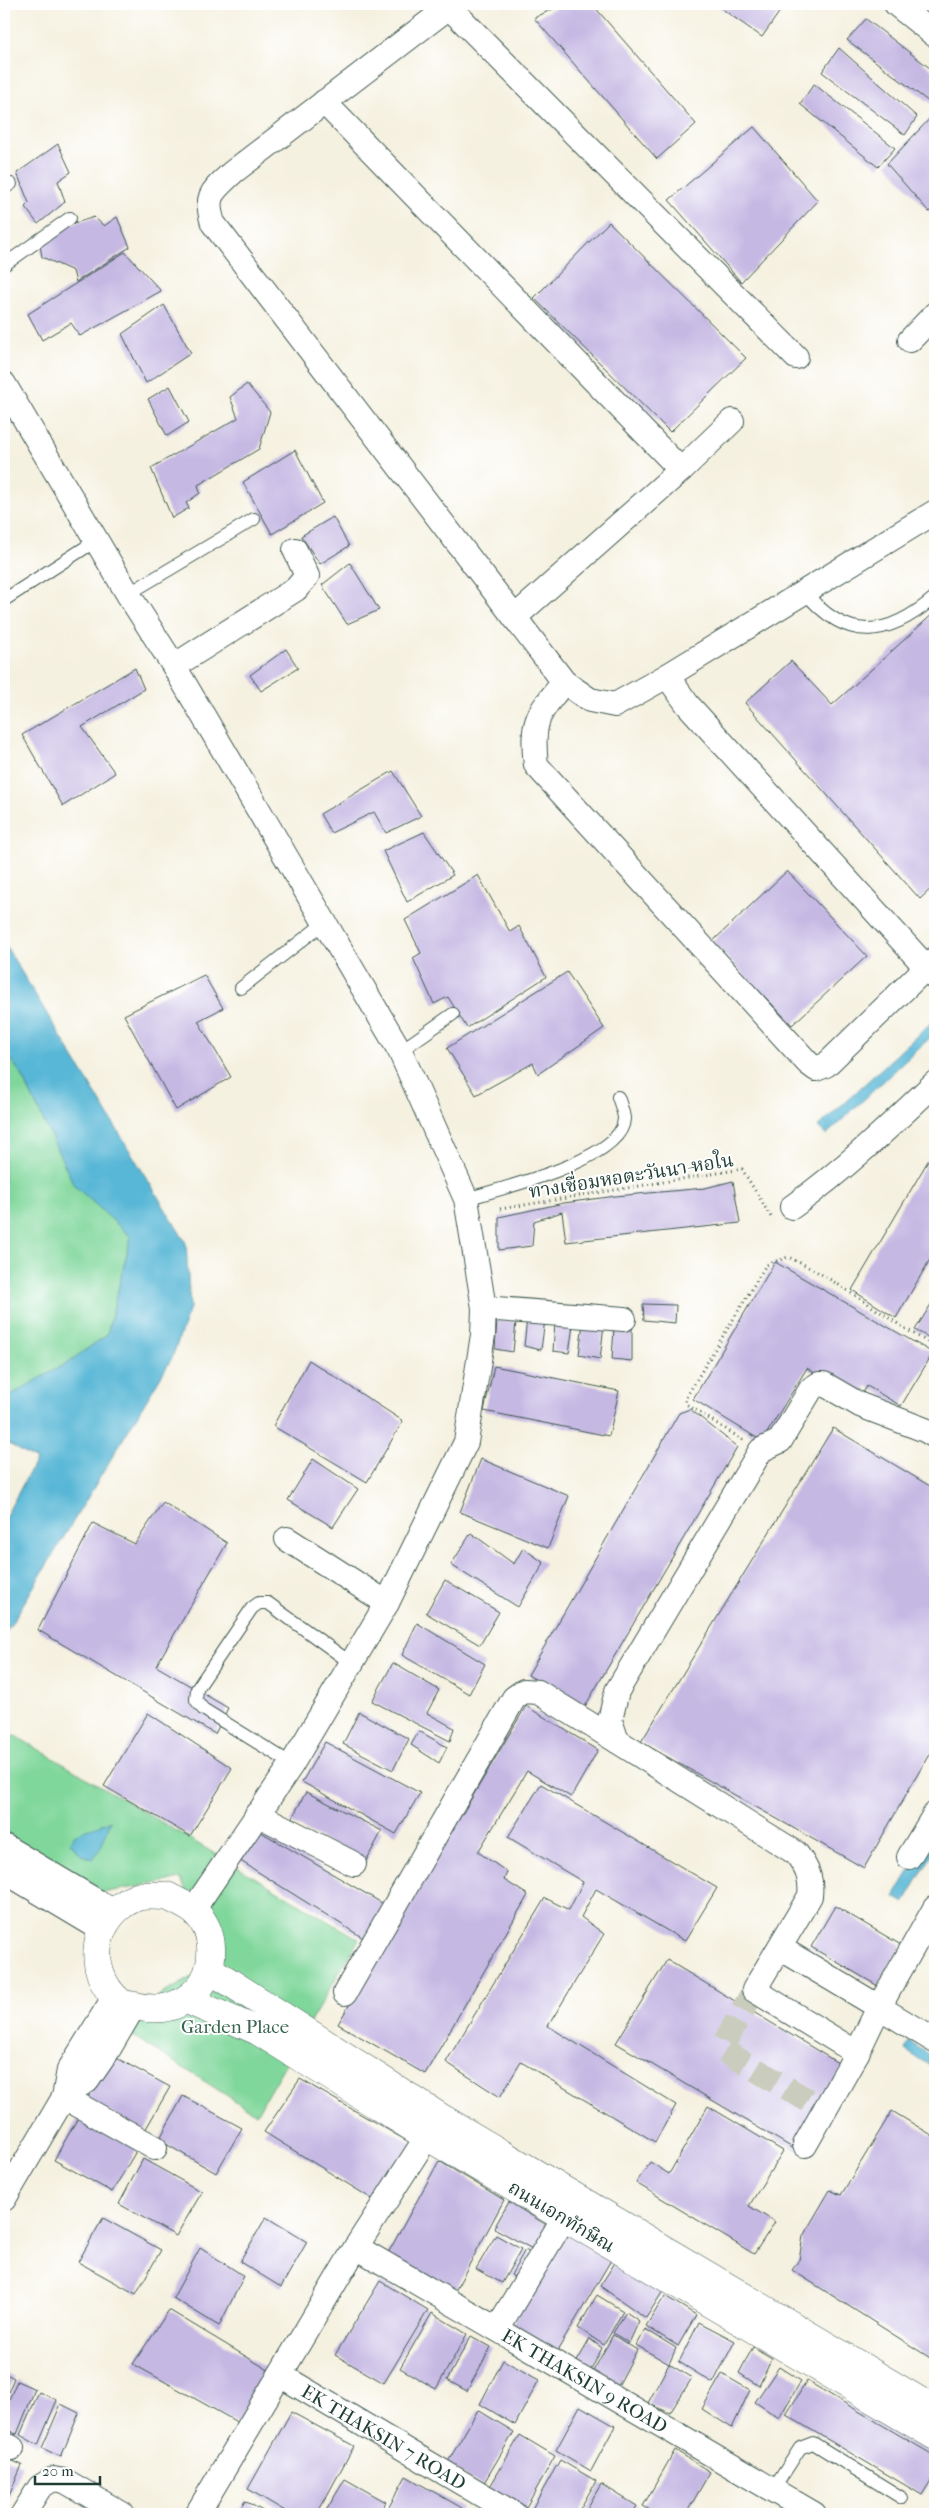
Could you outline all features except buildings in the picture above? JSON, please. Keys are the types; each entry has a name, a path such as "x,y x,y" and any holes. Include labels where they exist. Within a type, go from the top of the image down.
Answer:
{"street":[{"path":"896,4 935,35"},
{"path":"796,357 451,6 233,172 210,196 208,208 213,223 564,682 590,700 615,705 667,676 935,512"},
{"path":"324,102 681,470"},
{"path":"910,340 935,314"},
{"path":"4,384 128,594 174,666 400,1051 467,1207 484,1308 483,1335 466,1442 387,1603 292,1764 193,1910"},
{"path":"515,617 681,470 732,421"},
{"path":"174,666 296,589 307,576 295,550"},
{"path":"564,682 541,710 533,736 536,765 816,1070 826,1065 932,968 688,705 667,676"},
{"path":"792,1207 830,1180 866,1149 935,1083"},
{"path":"484,1308 624,1319"},
{"path":"617,1741 610,1720 617,1691 761,1450 780,1441 811,1389 819,1384 824,1384 860,1405 925,1430 935,1436"},
{"path":"287,1539 387,1603"},
{"path":"345,1993 514,1698 524,1691 538,1692 796,1853 806,1866 812,1881 810,1896 754,1990 857,2053"},
{"path":"257,1814 354,1864"},
{"path":"909,1858 935,1814"},
{"path":"4,1846 107,1920"},
{"path":"4,1871 107,1920"},
{"path":"167,1896 193,1910 200,1918 210,1938 212,1948 209,1970 200,1986 187,2000 169,2008 150,2010 124,2001 103,1980 97,1963 96,1946 107,1920 138,1897 167,1896"},
{"path":"805,2145 935,1908"},
{"path":"780,1948 935,2041"},
{"name":"ถนนเอกทักษิณ","path":"209,1970 564,2218 935,2436"},
{"name":"ถนนเอกทักษิณ","path":"187,2000 258,2031 434,2127 935,2410"},
{"path":"4,2199 65,2095 87,2081 107,2052 124,2001"},
{"path":"65,2095 155,2148"},
{"path":"197,2514 356,2246 434,2127"},
{"path":"496,2329 564,2218"},
{"name":"EK THAKSIN 9 ROAD","path":"356,2246 814,2514"},
{"name":"EK THAKSIN 7 ROAD","path":"280,2375 514,2514"},
{"path":"23,2514 40,2487 53,2479 65,2481 122,2514"}],"lane":[{"path":"4,265 70,218"},
{"path":"128,594 254,519"},
{"path":"4,600 97,540"},
{"path":"804,591 832,620 848,627 863,628 895,624 915,614 935,597"},
{"path":"241,988 324,923"},
{"path":"400,1051 453,1014"},
{"path":"467,1207 563,1169 596,1152 614,1140 622,1128 624,1119 618,1097"},
{"path":"292,1764 202,1708 196,1700 197,1689 252,1608 259,1603 268,1603 351,1663"},
{"path":"773,2490 800,2448 813,2443 902,2498"}],"path":[{"name":"ทางเชื่อมหอตะวันนา-หอใน","path":"467,1207 742,1169 771,1218"},
{"path":"761,1450 686,1404 685,1399 766,1266 788,1257 814,1269 891,1321 935,1346"}],"green space":[{"path":"4,1050 22,1075 74,1185 131,1236 107,1335 67,1363 4,1399"},
{"name":"Garden Place","path":"4,1729 359,1939 256,2114 111,2022 215,1965 181,1879 96,1894 4,1840"}],"water":[{"path":"4,943 186,1243 190,1308 172,1358 4,1636 4,1519 36,1460 4,1441 4,1399 67,1363 107,1335 131,1237 74,1185 22,1075 4,1050"},
{"path":"935,1019 935,1033 826,1135 818,1127"},
{"path":"111,1820 101,1847 93,1859 81,1855 70,1842 74,1835"},
{"path":"935,1827 935,1850 904,1903 894,1897"},
{"path":"909,2042 935,2057 935,2069 905,2050"}],"tunnel":[{"path":"754,1990 721,2049 824,2110"}]}
